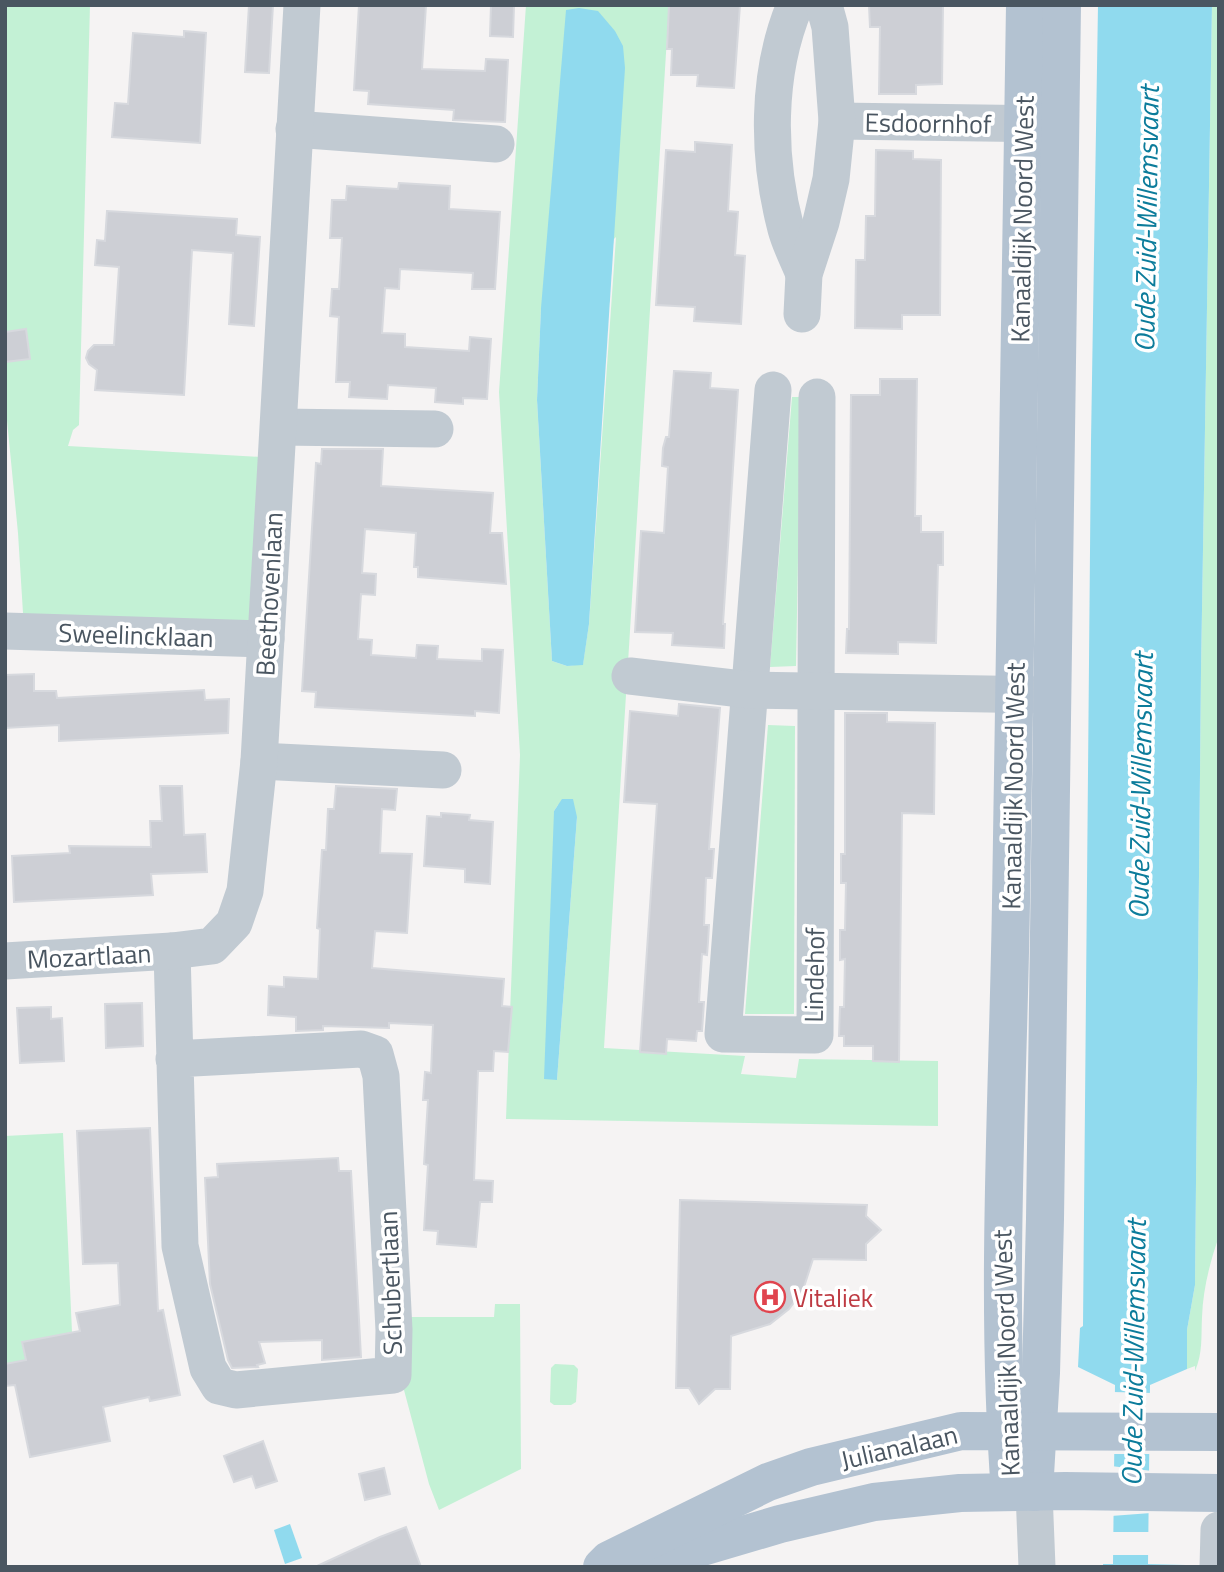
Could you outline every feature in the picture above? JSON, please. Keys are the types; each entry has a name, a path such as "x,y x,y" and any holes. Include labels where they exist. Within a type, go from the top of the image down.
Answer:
{"main road":[{"name":"Kanaaldijk Noord West","path":"1022,1492 1021,1432 1041,1373 1045,1219 1023,124 1025,5"},
{"name":"Kanaaldijk Noord West","path":"1034,695 1060,124 1062,5"},
{"name":"Julianalaan","path":"602,1567 609,1560 768,1482 811,1467 961,1431 1219,1432"},
{"name":"Julianalaan","path":"639,1567 656,1559 780,1524 874,1502 951,1494 1022,1492 1219,1493"}],"street":[{"name":"Beethovenlaan","path":"173,951 212,946 234,923 245,891 258,761 266,639 303,5"},
{"name":"Esdoornhof","path":"795,5 783,33 775,78 774,168 786,230 804,274"},
{"name":"Esdoornhof","path":"802,314 804,274 821,222 831,179 838,121 830,27 824,5"},
{"name":"Esdoornhof","path":"838,121 1060,124"},
{"path":"294,129 496,144"},
{"name":"Lindehof","path":"773,390 723,1034 815,1035 817,397"},
{"path":"279,427 435,429"},
{"name":"Sweelincklaan","path":"5,632 266,639"},
{"path":"630,676 750,690 1034,695"},
{"path":"258,761 443,770"},
{"name":"Mozartlaan","path":"5,961 173,951"},
{"name":"Schubertlaan","path":"173,951 174,1059 180,1245 208,1368 219,1386 236,1390 393,1375 394,1330 381,1076 375,1054 361,1049 174,1059"},
{"name":"Kanaaldijk Noord West","path":"1015,1567 1022,1492"},
{"name":"Kanaaldijk Noord West","path":"1022,1492 1037,1567"},
{"path":"1218,1567 1219,1530"}],"green space":[{"path":"5,5 90,5 79,425 73,430 68,446 261,457 254,632 24,629 5,400"},
{"path":"526,5 669,5 604,1048 745,1056 741,1074 796,1078 799,1059 938,1061 938,1126 506,1119 520,755 499,392","holes":["616,237 589,624 583,664 567,666 552,661 537,400 541,308","558,805 577,817 557,1080 554,811"]},
{"path":"1212,5 1219,5 1219,1236 1205,1286 1200,1351 1195,1371 1195,1366 1187,1369 1187,1330 1195,1285 1201,671"},
{"path":"792,397 801,397 796,666 770,667"},
{"path":"768,725 795,726 794,1014 745,1014"},
{"path":"63,1133 72,1332 23,1342 26,1360 5,1364 5,1136"},
{"path":"495,1304 520,1304 521,1469 439,1510 429,1484 404,1390 405,1317 494,1317"},
{"path":"555,1364 574,1365 578,1369 576,1402 571,1405 554,1405 550,1402 551,1368"}],"water":[{"name":"Oude Zuid-Willemsvaart","path":"1098,5 1212,5 1201,671 1195,1285 1187,1330 1187,1369 1150,1385 1148,1564 1186,1567 1103,1567 1103,1564 1113,1564 1115,1385 1078,1367 1080,1328 1083,1326"},
{"path":"579,8 598,11 615,31 623,46 625,68 589,624 583,665 567,666 552,661 537,400 541,308 566,10"},
{"path":"562,799 573,799 577,817 557,1080 544,1079 554,811"},
{"path":"290,1524 302,1558 285,1564 274,1530"}],"pier":[{"path":"1113,1392 1152,1393 1152,1454 1112,1454"},
{"path":"1111,1466 1152,1471 1151,1513 1111,1516"},
{"path":"1110,1532 1151,1532 1150,1555 1111,1555"}],"building":[{"path":"249,5 273,5 269,73 245,72"},
{"path":"359,5 426,5 422,69 485,71 486,59 508,60 505,122 453,120 454,110 368,104 369,91 354,90"},
{"path":"491,5 514,5 513,37 490,36"},
{"path":"669,5 740,5 734,88 697,86 698,75 671,75 672,49 667,49"},
{"path":"869,5 943,5 942,84 916,85 916,94 879,94 880,27 870,27"},
{"path":"184,31 206,33 200,143 112,137 115,103 128,104 133,33 184,37"},
{"path":"695,142 732,145 728,211 738,212 735,255 745,256 741,324 694,321 695,307 656,305 666,150 695,152"},
{"path":"876,150 913,151 913,159 941,160 940,315 902,315 902,329 855,328 856,260 865,260 866,216 875,216"},
{"path":"399,183 450,186 449,209 500,212 495,289 472,289 473,273 400,269 399,289 385,288 382,333 405,334 405,347 469,351 470,337 491,339 487,399 463,398 463,404 435,402 436,388 388,385 387,399 349,397 350,382 336,382 339,317 330,316 332,289 339,289 342,238 330,238 332,200 346,200 347,186 398,189"},
{"path":"107,211 237,219 236,235 260,237 254,326 229,324 233,253 192,250 184,395 95,390 97,370 86,358 88,351 94,345 114,345 119,267 95,265 97,240 105,241"},
{"path":"26,329 30,359 5,362 5,332"},
{"path":"674,371 711,373 710,388 738,390 723,624 724,648 672,645 673,633 635,632 641,531 664,533 668,467 662,466 663,448 666,437 669,437"},
{"path":"880,379 917,379 915,516 921,516 921,532 943,532 943,565 938,565 936,643 898,642 898,654 846,653 849,629 851,395 880,395"},
{"path":"322,449 383,449 381,486 493,493 490,533 502,533 506,584 418,577 418,567 414,567 416,533 365,529 362,573 376,574 375,595 361,594 358,639 372,640 371,655 416,658 417,645 438,646 437,659 482,661 482,649 503,650 499,713 475,711 475,716 315,707 316,692 302,691 316,463 321,464"},
{"path":"34,674 34,691 56,691 57,698 204,690 205,700 229,699 228,733 59,741 59,725 5,728 5,675"},
{"path":"679,704 720,708 709,849 714,849 712,878 706,878 704,925 709,925 708,942 707,955 702,954 699,1002 704,1002 702,1031 697,1031 696,1041 667,1039 666,1054 640,1052 657,804 624,802 630,711 678,716"},
{"path":"845,713 887,713 887,722 935,723 934,814 902,813 899,1062 873,1061 873,1046 844,1046 844,1036 839,1036 840,1007 844,1007 845,959 840,960 840,930 845,930 846,883 841,883 841,854 845,854"},
{"path":"160,786 182,786 184,835 205,834 207,872 151,874 153,895 14,902 12,856 70,853 69,846 151,847 150,821 162,821"},
{"path":"336,786 397,789 395,810 382,809 380,853 412,854 407,933 375,931 372,968 504,979 502,1006 512,1007 508,1052 494,1051 493,1071 478,1071 474,1180 493,1181 492,1202 480,1202 476,1247 437,1244 438,1231 424,1230 428,1100 423,1100 425,1072 431,1073 433,1025 389,1023 389,1028 323,1026 323,1030 296,1031 296,1017 268,1015 269,986 284,987 284,977 318,979 320,929 317,928 322,850 326,850 328,809 334,809"},
{"path":"441,813 470,815 469,820 493,822 490,884 465,882 465,869 424,866 427,816 441,817"},
{"path":"142,1003 143,1046 106,1048 105,1004"},
{"path":"51,1007 51,1019 62,1018 64,1061 20,1063 17,1008"},
{"path":"150,1128 158,1311 163,1310 180,1395 150,1401 149,1397 103,1407 110,1441 30,1457 15,1385 5,1386 5,1364 26,1360 22,1342 80,1331 76,1313 120,1305 118,1263 83,1264 77,1131"},
{"path":"338,1158 339,1171 351,1171 361,1357 322,1360 322,1340 259,1342 265,1363 257,1365 258,1367 232,1368 210,1284 205,1178 218,1177 217,1164"},
{"path":"680,1200 867,1205 866,1216 881,1230 866,1244 866,1260 813,1259 803,1290 789,1309 770,1324 731,1336 730,1389 715,1389 699,1404 689,1388 676,1388"},
{"path":"263,1441 277,1481 256,1488 252,1476 234,1482 224,1456"},
{"path":"384,1468 390,1494 365,1500 359,1474"},
{"path":"406,1527 421,1567 315,1567 380,1537"}],"place":[{"name":"Vitaliek","path":"770,1297"}]}
